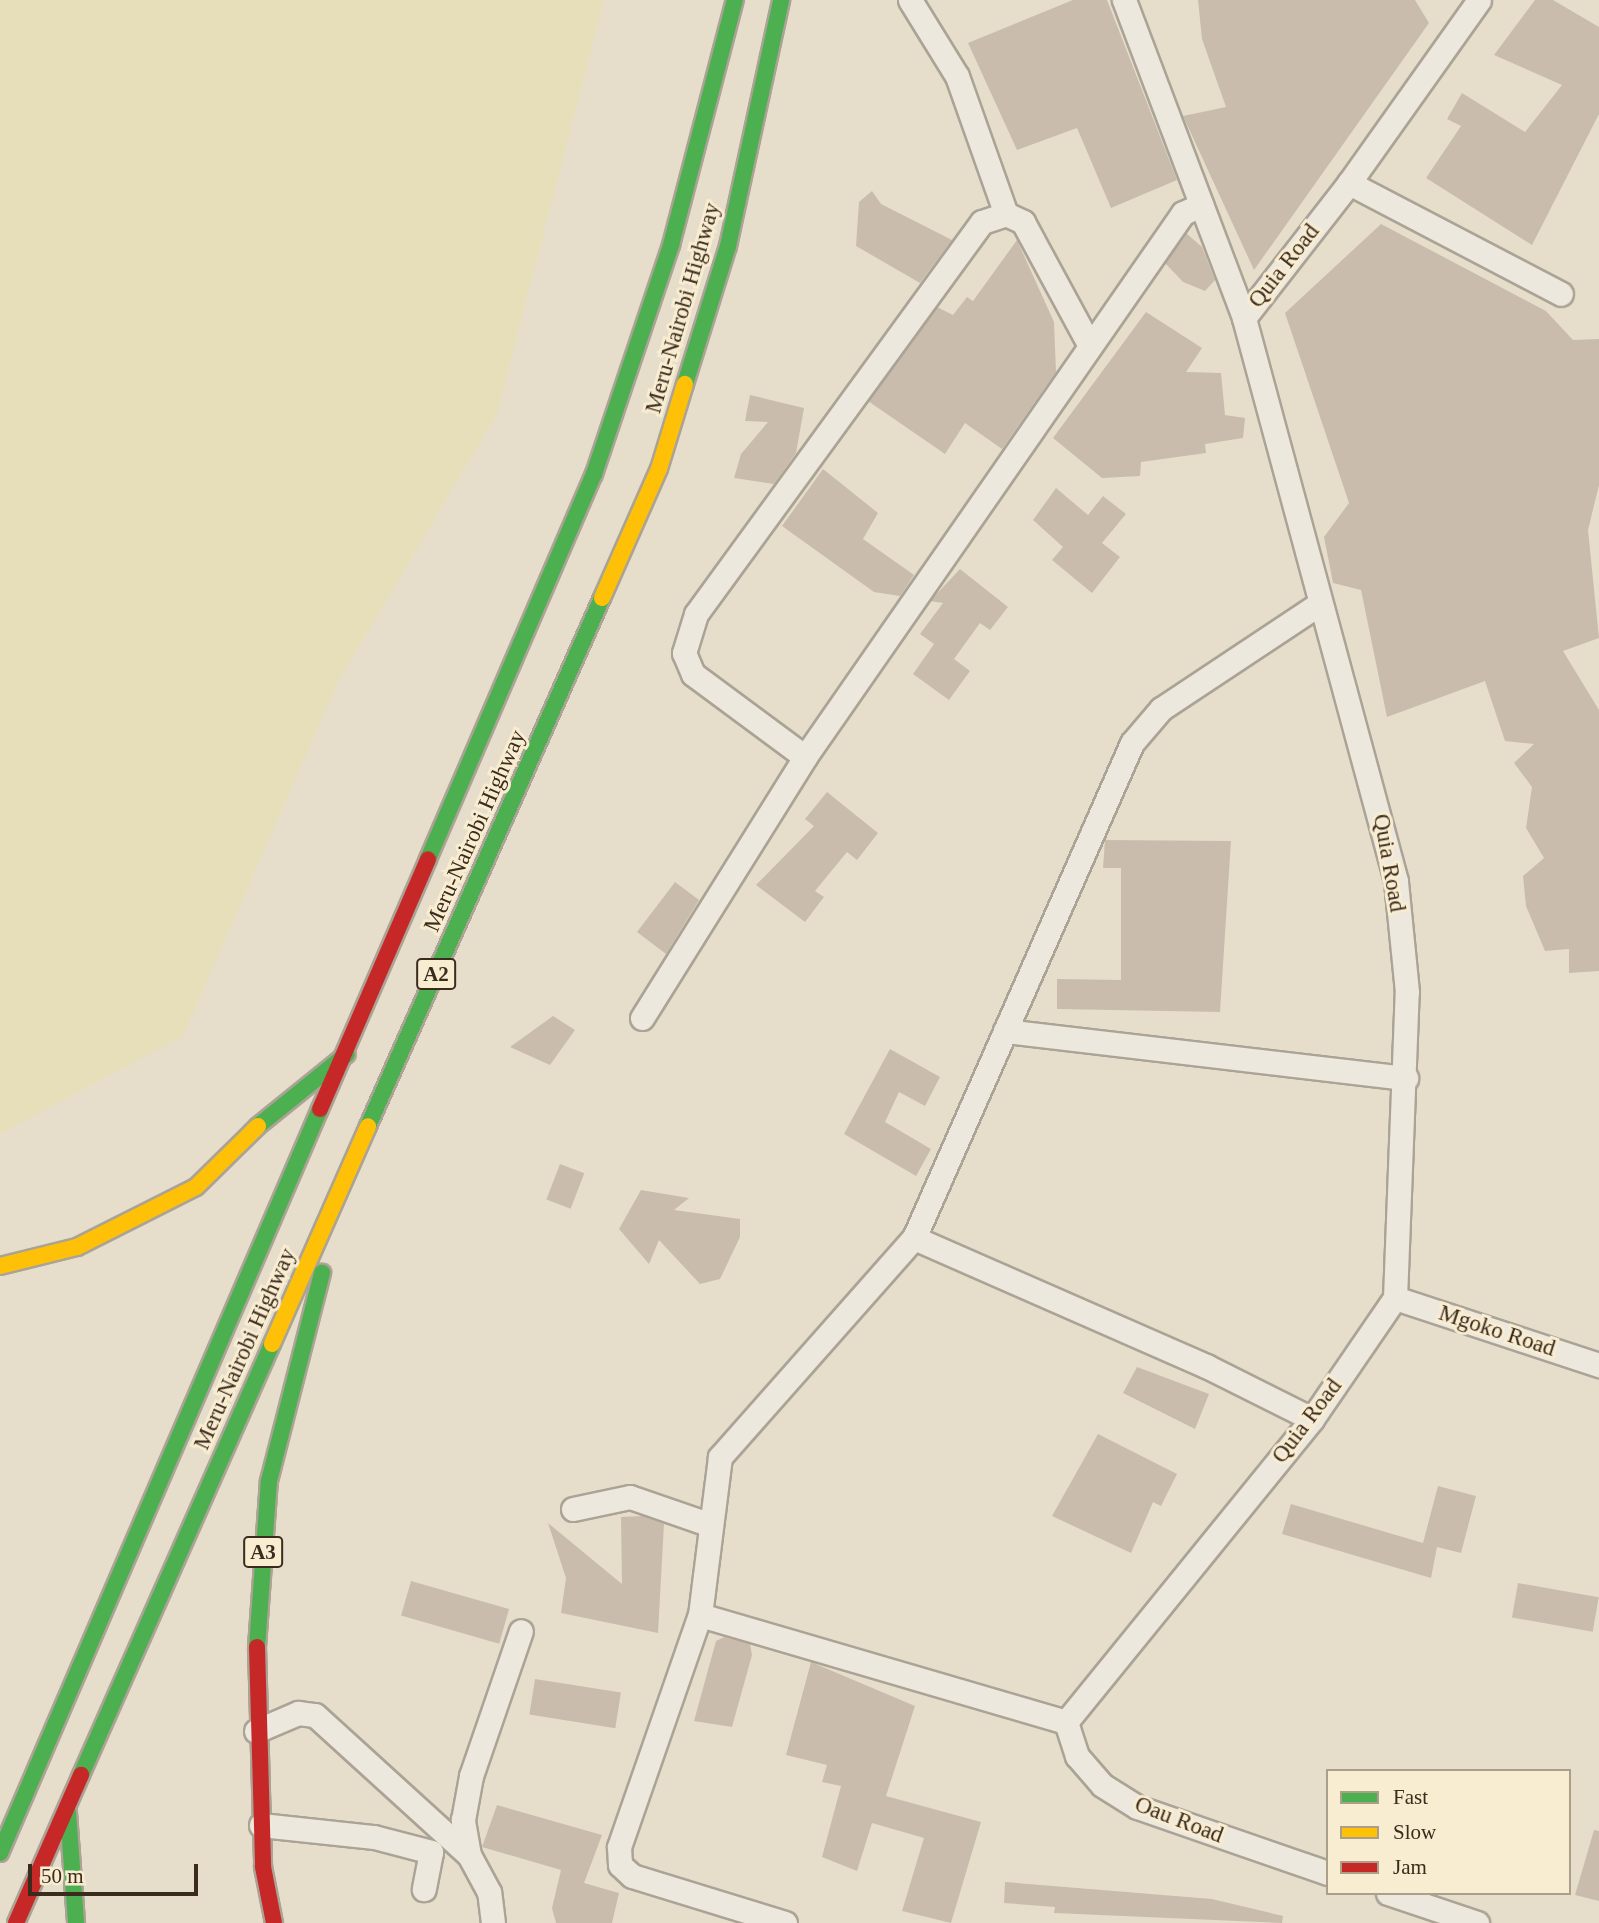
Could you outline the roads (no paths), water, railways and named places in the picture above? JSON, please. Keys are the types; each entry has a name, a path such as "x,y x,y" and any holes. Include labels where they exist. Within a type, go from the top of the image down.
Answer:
{"highway":[{"name":"Meru-Nairobi Highway","path":"0,1853 349,1051 594,474 671,245 735,0"},
{"name":"Meru-Nairobi Highway","path":"16,1923 659,469 728,246 781,0"},
{"path":"0,1266 77,1247 196,1187 265,1119 349,1051"},
{"name":"A3","path":"274,1923 261,1825 256,1731 269,1481 341,1189"},
{"path":"67,1804 76,1923"}],"street":[{"path":"910,0 957,76 1006,214"},
{"path":"1124,0 1244,318"},
{"name":"Quia Road","path":"1066,1722 1312,1419 1395,1298 1406,1078 1407,992 1396,881 1319,604 1244,318 1349,183 1479,0"},
{"path":"1349,183 1561,294"},
{"path":"642,1018 805,757 1089,344 1183,213 1201,205"},
{"path":"805,757 693,674 684,653 687,631 982,222 1006,214 1023,222 1089,344"},
{"path":"785,1923 632,1876 620,1866 619,1847 700,1615 708,1524 720,1457 745,1422 914,1238 1132,743 1161,709 1319,604"},
{"path":"1005,1031 1406,1078"},
{"path":"914,1238 1206,1366 1312,1419"},
{"name":"Mgoko Road","path":"1395,1298 1599,1365"},
{"path":"573,1509 630,1497 708,1524"},
{"path":"700,1615 1066,1722"},
{"path":"493,1923 489,1892 469,1855 463,1820 471,1776 521,1631"},
{"path":"256,1731 298,1713 315,1715 469,1855"},
{"name":"Oau Road","path":"1066,1722 1077,1756 1102,1784 1137,1807 1326,1872"},
{"path":"261,1825 374,1837 431,1852 424,1889"},
{"path":"1393,1895 1465,1922"}]}
